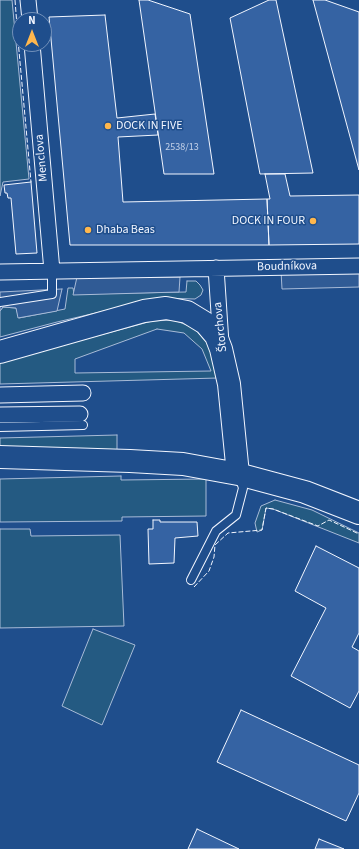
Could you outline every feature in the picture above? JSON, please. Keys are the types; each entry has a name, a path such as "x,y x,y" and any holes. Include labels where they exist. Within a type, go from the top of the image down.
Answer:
{"main road":[{"path":"0,352 144,311 166,308 188,312 205,323 216,336 221,349"},
{"name":"Štorchova","path":"221,349 229,384 238,474"},
{"path":"0,457 138,461 183,464 238,474 305,492 359,513"}],"street":[{"path":"28,0 29,12"},
{"name":"Menclova","path":"33,52 52,271"},
{"name":"Boudníkova","path":"216,268 359,266"},
{"path":"0,272 216,268"},
{"name":"Štorchova","path":"216,268 221,349"},
{"path":"0,395 83,393"},
{"path":"0,415 82,420"}],"lane":[{"path":"0,302 52,294 52,271"},
{"path":"0,426 82,420"},
{"path":"191,580 216,531 236,515 243,488 238,474"}],"shaded area":[{"path":"0,0 12,0 12,52 17,52 29,179 3,182 0,196"},
{"path":"359,270 359,287 282,289 281,271"},
{"path":"77,277 180,277 179,292 73,295"},
{"path":"187,281 196,281 200,285 203,290 201,295 195,299 160,298 0,337 0,311 3,307 16,308 19,318 65,309 68,288 73,288 74,294 186,292"},
{"path":"62,289 57,311 18,318 16,308 3,307 0,311 0,292"},
{"path":"174,320 194,328 209,345 218,378 0,384 0,362 152,321","holes":["157,329 184,333 202,349 211,371 75,373 75,359"]},
{"path":"117,435 117,451 0,448 0,438"},
{"path":"121,476 121,480 206,479 206,516 122,517 122,521 0,522 0,479"},
{"path":"275,500 312,510 359,533 359,543 273,509 266,508 262,530 257,532 255,523 261,506"},
{"path":"0,529 30,529 31,536 120,535 124,626 0,628"},
{"path":"93,629 135,645 102,725 62,706"}],"building":[{"path":"139,0 148,0 190,14 214,174 164,174"},
{"path":"269,0 276,0 313,173 260,174 230,18"},
{"path":"313,0 325,0 359,12 359,170"},
{"name":"DOCK IN FIVE","path":"105,15 117,118 155,114 158,135 118,137 123,202 267,199 269,245 70,245 52,50 52,17"},
{"name":"DOCK IN FOUR","path":"265,174 285,174 290,196 359,195 359,244 269,245 267,199 270,199"},
{"path":"31,182 37,253 16,254 11,198 8,198 7,193 5,193 4,185"},
{"path":"153,520 160,520 160,522 197,522 198,536 175,538 174,563 149,564 148,529 153,529"},
{"path":"316,546 359,568 359,633 352,647 359,651 359,691 350,708 291,676 326,608 295,591"},
{"path":"241,710 359,765 359,793 346,821 217,762"},
{"path":"197,829 239,849 188,849"},
{"path":"319,839 344,849 315,849"}],"fence":[{"path":"15,0 16,12"},
{"path":"19,52 31,182"},
{"path":"194,587 209,571 214,557 215,545 228,533 262,530 266,508 273,509 318,526 329,520 359,534"}],"place":[{"name":"DOCK IN FIVE","path":"108,126"},
{"name":"DOCK IN FOUR","path":"313,221"},
{"name":"Dhaba Beas","path":"88,230"}]}
